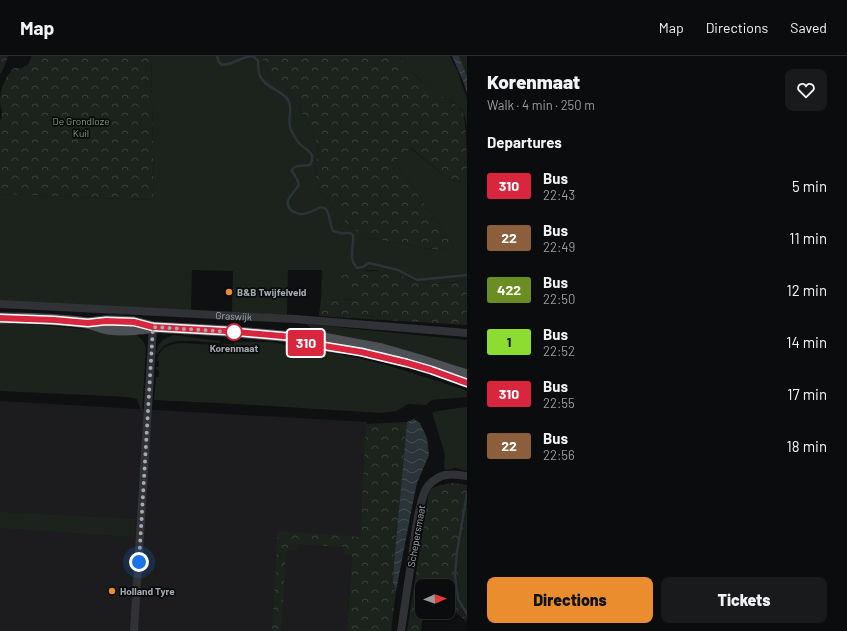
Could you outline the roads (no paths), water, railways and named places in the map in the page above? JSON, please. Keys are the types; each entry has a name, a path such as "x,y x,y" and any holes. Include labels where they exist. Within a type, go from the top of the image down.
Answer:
{"main road":[{"name":"Graswijk","path":"0,318 88,323 106,321 134,322 153,327 226,331 293,337 307,335 382,349 467,375"},
{"name":"Graswijk","path":"293,337 306,343 361,352 407,363 467,383"}],"street":[{"name":"Graswijk","path":"0,304 295,319 467,333"},
{"path":"134,631 153,327"},
{"name":"Schepersmaat","path":"401,631 417,522 423,496 427,487 437,478 447,474 463,475"}],"water":[{"path":"452,56 459,56 467,76 467,93 463,81"},
{"path":"414,419 420,423 427,438 429,455 417,483 396,591 393,582 394,562 407,422"}],"waterway":[{"path":"217,56 222,65 230,64 245,57 253,56 258,61 259,73 262,80 286,97 290,103 289,122 291,130 298,142 310,152 312,161 310,165 297,166 293,168 292,171 299,185 291,195 288,206 291,210 298,214 310,212 321,207 326,209 333,231 350,233 353,235 352,259 357,268 363,267 369,263 398,270 417,280 467,275"},
{"path":"467,493 457,552 455,576 458,599 467,614"}],"place":[{"name":"B&B Twijfelveld","path":"229,292"},
{"name":"Korenmaat","path":"234,332"},
{"name":"Holland Tyre","path":"112,591"}],"park label":[{"name":"De Grondloze Kuil","path":"81,126"}]}
